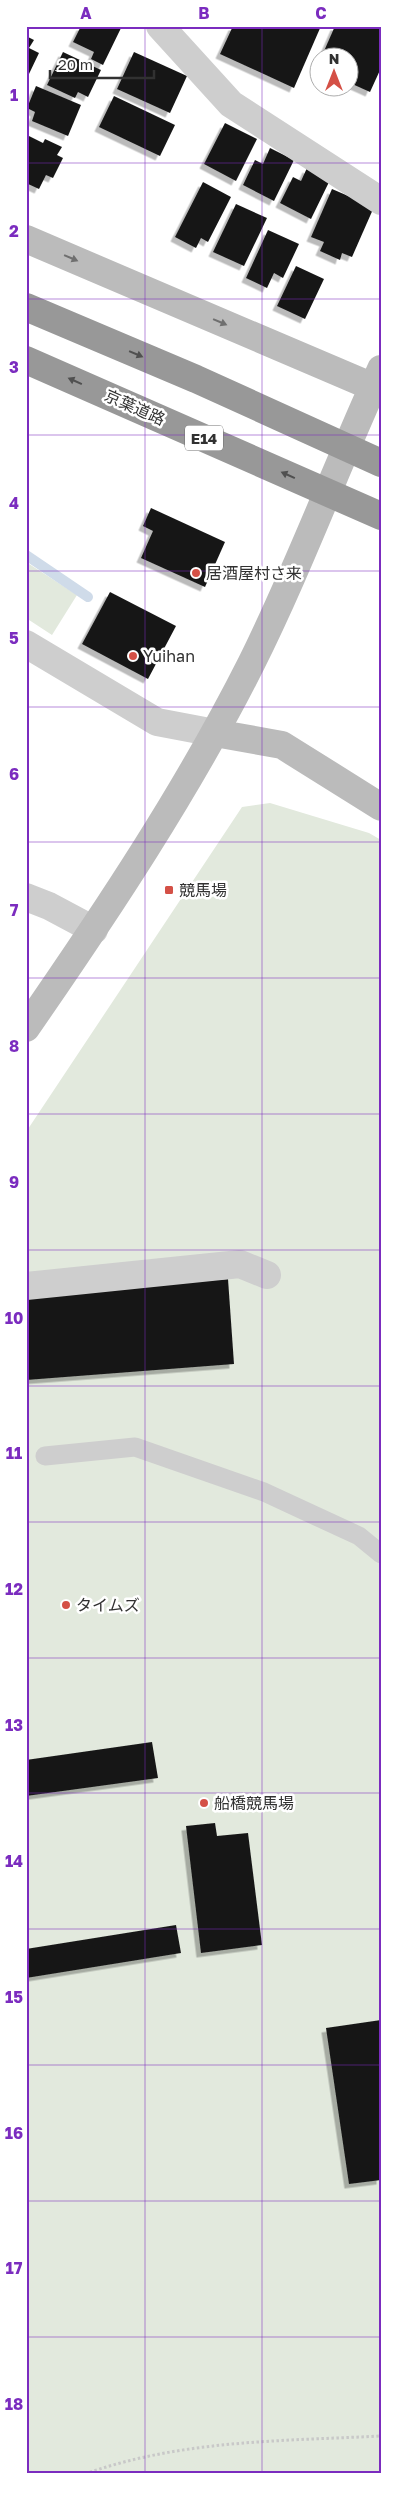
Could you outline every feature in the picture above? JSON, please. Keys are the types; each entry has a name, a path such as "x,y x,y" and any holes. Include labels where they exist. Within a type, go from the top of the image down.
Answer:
{"highway":[{"path":"26,307 196,380 381,463"},
{"name":"京葉道路","path":"26,360 381,516"}],"street":[{"path":"160,26 230,104 381,201"},
{"path":"26,239 378,382 252,663 215,733 94,930 26,1028"},
{"path":"26,644 157,722 282,745 381,807"},
{"path":"26,897 50,906 94,930"},
{"path":"26,1286 240,1264 267,1275"}],"lane":[{"path":"45,1456 135,1447 264,1492 359,1536 381,1554"}],"path":[{"path":"85,2474 139,2459 202,2445 381,2436"}],"shaded area":[{"path":"26,562 77,595 52,635 26,618"},
{"name":"船橋競馬場","path":"270,803 369,833 381,840 381,2474 26,2474 26,1132 242,807"}],"building":[{"path":"81,26 122,26 103,65 91,59 94,52 73,42"},
{"path":"233,26 321,26 294,88 220,54"},
{"path":"335,26 381,26 381,68 370,92 360,88 360,48 325,48"},
{"path":"26,36 34,40 29,48 39,53 28,76"},
{"path":"63,52 101,70 88,97 78,92 75,98 47,85"},
{"path":"134,52 187,76 170,113 117,89"},
{"path":"36,86 81,105 68,136 32,121 35,112 27,108"},
{"path":"114,96 175,125 160,156 99,127"},
{"path":"225,123 257,139 236,181 204,164"},
{"path":"27,135 43,143 45,139 62,147 57,155 63,158 53,178 46,175 39,189 26,183"},
{"path":"270,148 294,160 274,201 243,185 255,160 263,164"},
{"path":"307,168 330,180 311,219 280,203 293,177 301,181"},
{"path":"203,182 231,197 208,242 201,238 196,248 175,237"},
{"path":"332,189 374,207 352,257 342,253 340,260 320,251 324,242 311,237"},
{"path":"236,204 267,218 244,266 213,252"},
{"path":"268,230 299,244 283,278 274,273 267,288 246,278"},
{"path":"296,266 324,279 305,319 277,306"},
{"path":"151,508 225,542 205,587 141,558 153,531 143,526"},
{"path":"110,592 176,626 148,679 82,644"},
{"path":"228,1279 234,1364 26,1380 26,1294"},
{"path":"152,1742 158,1778 26,1796 26,1760"},
{"path":"215,1823 217,1836 248,1833 262,1945 201,1953 186,1826"},
{"path":"176,1925 181,1953 26,1978 26,1949"},
{"path":"381,2020 381,2180 349,2184 326,2028"}],"waterway":[{"path":"26,555 88,597"}],"place":[{"name":"居酒屋村さ来","path":"196,573"},
{"name":"Yuihan","path":"133,656"},
{"name":"競馬場","path":"169,890"},
{"name":"タイムズ","path":"66,1605"},
{"name":"船橋競馬場","path":"204,1803"}]}
